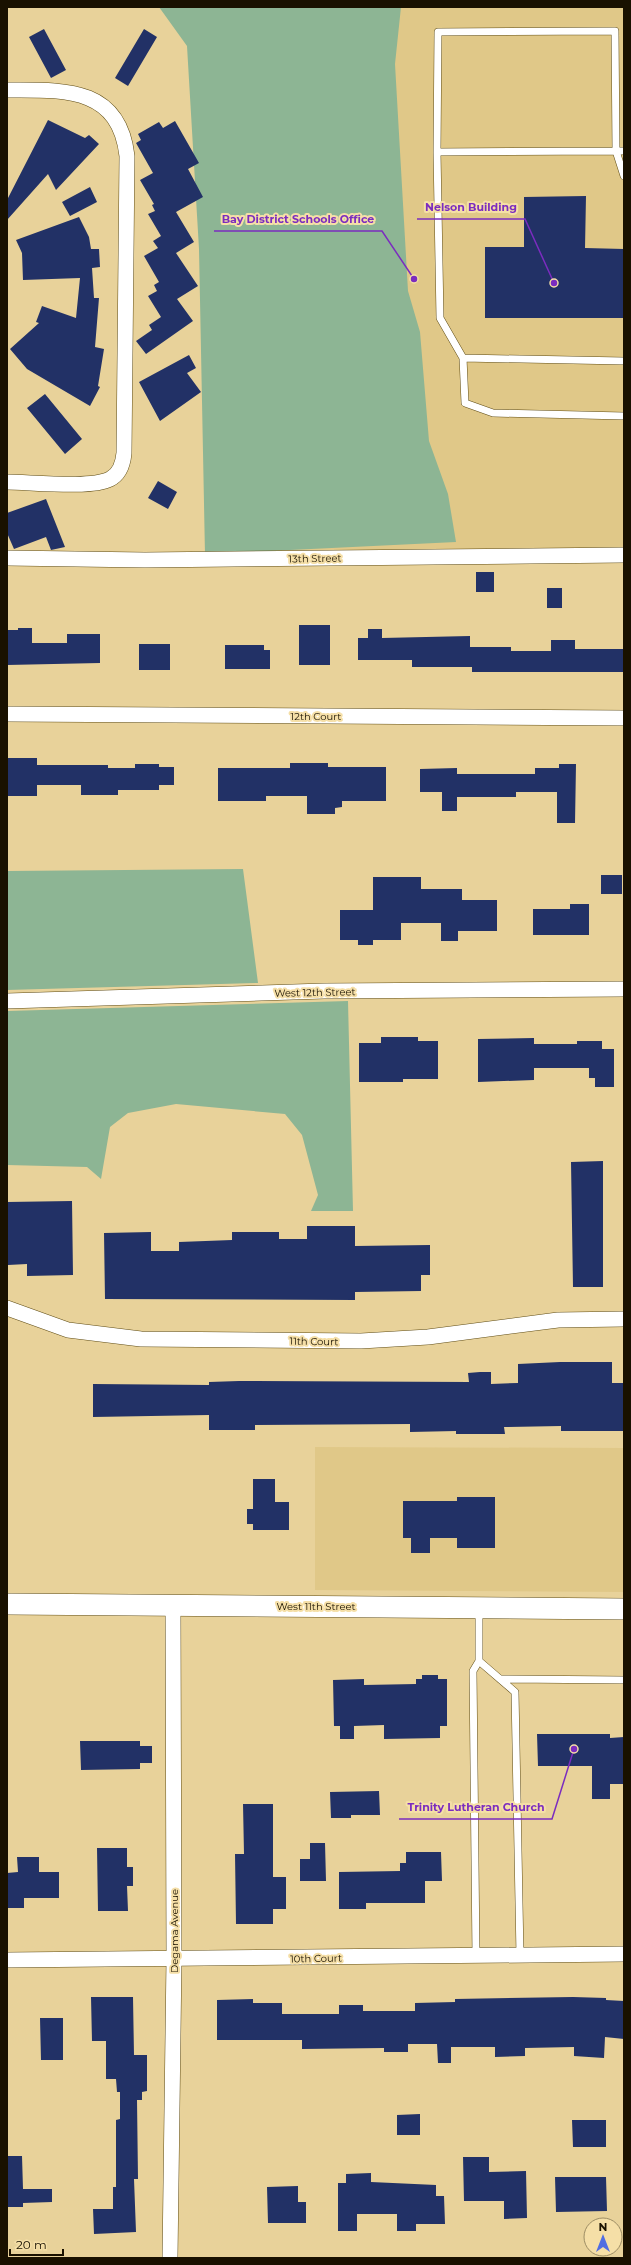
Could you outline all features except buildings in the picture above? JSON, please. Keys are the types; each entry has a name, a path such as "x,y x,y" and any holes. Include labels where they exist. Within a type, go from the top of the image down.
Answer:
{"main road":[{"name":"West 11th Street","path":"7,1604 624,1609"}],"street":[{"path":"7,90 72,94 85,96 101,103 110,111 121,128 128,156 124,453 121,467 110,479 92,483 7,482"},
{"name":"13th Street","path":"7,558 145,560 624,555"},
{"name":"12th Court","path":"7,714 624,718"},
{"name":"West 12th Street","path":"7,1001 324,991 624,989"},
{"name":"11th Court","path":"7,1308 68,1330 141,1339 361,1341 428,1337 558,1320 624,1319"},
{"name":"Degama Avenue","path":"170,2258 174,1959 172,1605"},
{"name":"10th Court","path":"7,1960 624,1954"}],"lane":[{"path":"624,176 616,151 615,31 438,32 437,152 440,318 463,358 465,403 493,413 624,416"},
{"path":"437,152 624,151"},
{"path":"463,358 624,361"},
{"path":"476,1956 473,1671 479,1661 479,1607"},
{"path":"479,1661 515,1692 520,1955"},
{"path":"500,1680 624,1680"}],"shaded area":[{"path":"201,7 624,7 624,552 205,554"},
{"path":"315,1447 624,1448 624,1592 315,1590"}],"green space":[{"path":"159,7 401,7 395,64 408,291 420,332 429,441 448,494 456,542 205,554 199,249 187,46"},
{"path":"243,869 258,983 7,990 7,871"},
{"path":"348,1001 353,1211 311,1211 318,1195 302,1135 285,1114 176,1104 128,1113 110,1127 101,1179 87,1167 7,1165 7,1011"}],"place":[{"name":"Bay District Schools Office","path":"414,279"},
{"name":"Nelson Building","path":"554,283"},
{"name":"Trinity Lutheran Church","path":"574,1749"}]}
